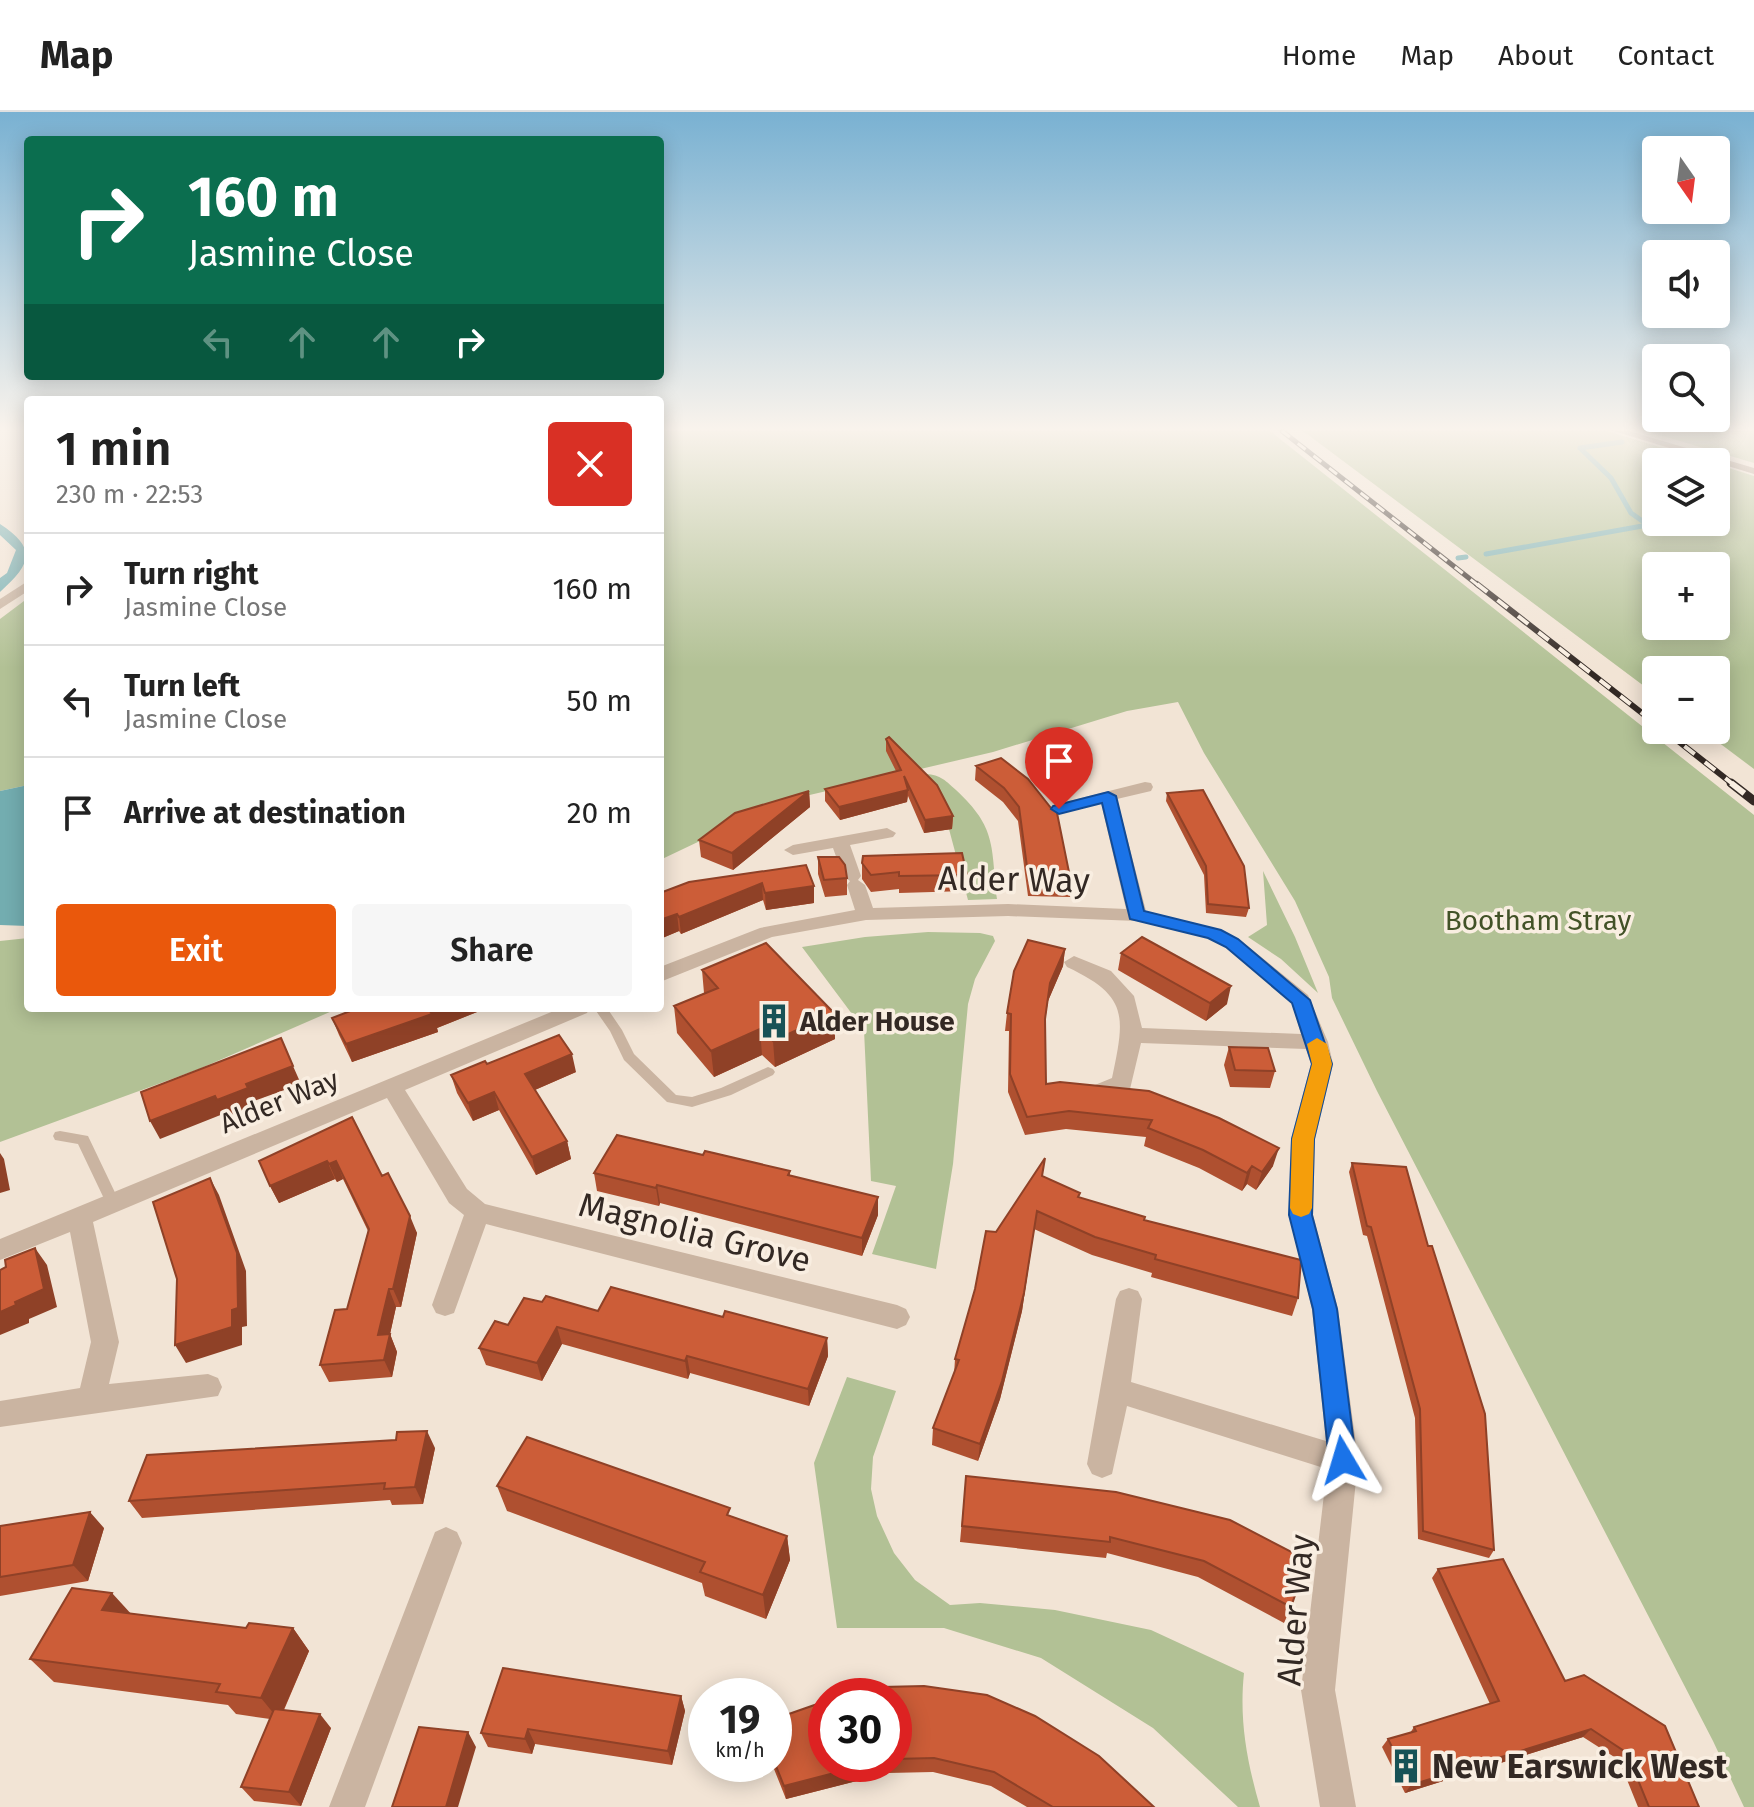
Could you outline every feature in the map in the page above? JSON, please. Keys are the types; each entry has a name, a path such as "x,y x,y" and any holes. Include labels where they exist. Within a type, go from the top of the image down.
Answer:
{"street":[{"path":"0,605 24,588"},
{"path":"1059,809 1145,787"},
{"path":"1108,796 1137,915"},
{"path":"793,850 887,833"},
{"path":"840,841 866,914"},
{"name":"Alder Way","path":"664,973 767,932 866,914 1008,910 1137,915 1214,934 1232,943 1301,1000 1322,1064 1303,1139 1301,1215 1325,1309 1343,1460 1318,1690 1338,1807"},
{"path":"1074,962 1104,976 1127,1001 1132,1035 1122,1083 1098,1093"},
{"name":"Alder Way","path":"0,1250 570,1012"},
{"path":"1132,1035 1317,1042"},
{"path":"392,1087 458,1196 478,1212 445,1305"},
{"name":"Magnolia Grove","path":"478,1212 897,1317"},
{"path":"80,1218 105,1342 92,1399"},
{"path":"1102,1464 1129,1299"},
{"path":"0,1414 92,1399 208,1387"},
{"path":"1116,1390 1343,1460"},
{"path":"347,1807 446,1543"}],"lane":[{"path":"603,1012 629,1057 672,1099 692,1102 726,1092 768,1072"},
{"path":"60,1136 83,1140 113,1203"}],"green space":[{"name":"Bootham Stray","path":"664,510 1370,510 1642,726 1642,744 1665,744 1754,815 1754,1807 1744,1807 1713,1741 1377,1091 1332,998 1329,977 1295,901 1204,753 1178,702 1127,711 993,752 784,801 664,858"},
{"path":"1409,510 1642,510 1642,536 1730,536 1730,510 1754,510 1754,769 1721,744 1730,744 1730,656 1642,656 1642,685"},
{"path":"24,601 24,786 0,791 0,619"},
{"path":"923,774 945,780 979,816 990,839 997,899 968,900 946,818"},
{"path":"1263,871 1318,993 1281,959 1248,937 1267,925"},
{"path":"928,932 980,933 993,936 995,941 975,979 968,1004 953,1164 936,1269 872,1254 896,1186 871,1181 864,1030 802,947 865,937"},
{"path":"24,938 24,1012 330,1012 199,1069 0,1142 0,941"},
{"path":"847,1377 896,1391 873,1457 871,1489 877,1516 894,1553 915,1580 950,1605 980,1603 1055,1610 1151,1630 1244,1673 1245,1741 1260,1807 1238,1807 1153,1728 1041,1658 944,1628 837,1628 814,1463"}],"water":[{"path":"0,524 20,541 24,547 24,565 0,592 0,578 7,573 16,550 0,535"},
{"path":"24,786 24,926 0,925 0,791"}],"building":[{"path":"889,737 937,785 953,816 925,820 904,776 908,790 839,807 825,789 901,770 886,739"},
{"path":"1001,758 1028,779 1051,808 1056,808 1071,882 1029,882 1019,807 1004,788 976,766"},
{"path":"1203,790 1244,866 1249,908 1208,904 1206,866 1167,793"},
{"path":"809,791 732,853 699,840 735,813"},
{"path":"962,853 967,875 899,876 899,872 871,875 862,863 863,856"},
{"path":"818,857 839,857 845,865 847,878 824,880"},
{"path":"806,865 814,886 765,893 762,883 679,917 677,914 664,919 664,891 689,882"},
{"path":"1142,937 1231,986 1210,1003 1121,953"},
{"path":"1028,940 1065,949 1050,983 1045,1019 1046,1084 1060,1082 1149,1091 1219,1118 1279,1148 1262,1172 1252,1166 1247,1173 1203,1150 1148,1128 1152,1120 1069,1111 1027,1117 1010,1074 1011,1014 1007,1013 1014,971"},
{"path":"766,943 834,1013 773,1041 760,1029 711,1051 674,1006 718,988 702,970"},
{"path":"348,1012 432,1014 346,1044 332,1018"},
{"path":"559,1035 572,1054 525,1074 567,1141 532,1157 494,1092 468,1103 451,1075"},
{"path":"281,1038 293,1066 246,1084 248,1088 217,1100 215,1096 150,1121 141,1092"},
{"path":"1229,1047 1268,1048 1275,1071 1235,1070"},
{"path":"352,1117 382,1176 388,1173 410,1216 393,1289 389,1289 378,1335 390,1334 384,1360 320,1365 335,1310 347,1309 369,1229 336,1161 329,1164 327,1161 270,1186 259,1161"},
{"path":"617,1135 790,1171 788,1175 878,1197 862,1238 657,1185 656,1188 594,1173"},
{"path":"1045,1158 1042,1176 1080,1193 1078,1197 1145,1217 1144,1220 1301,1260 1298,1298 1155,1259 1156,1255 1095,1237 1037,1211 1024,1293 1002,1381 980,1444 933,1428 959,1360 955,1359 975,1289 986,1231 996,1232"},
{"path":"1352,1163 1406,1167 1428,1246 1432,1246 1485,1414 1494,1550 1423,1531 1420,1409"},
{"path":"210,1178 237,1253 238,1308 232,1310 232,1327 175,1345 177,1279 153,1202"},
{"path":"35,1248 44,1289 0,1312 0,1270 6,1267 5,1260"},
{"path":"611,1287 723,1317 725,1311 827,1338 808,1389 687,1356 685,1361 557,1327 537,1363 479,1348 495,1321 508,1325 524,1298 542,1302 546,1296 598,1311"},
{"path":"427,1431 415,1487 384,1489 385,1483 129,1501 147,1455 396,1440 397,1432"},
{"path":"527,1437 730,1508 727,1515 787,1536 763,1595 700,1572 705,1562 497,1486"},
{"path":"966,1476 1116,1492 1230,1520 1307,1560 1291,1607 1204,1561 1110,1537 1110,1542 962,1526"},
{"path":"90,1512 73,1565 0,1577 0,1526"},
{"path":"1503,1559 1565,1681 1584,1675 1665,1726 1699,1807 1649,1807 1627,1753 1591,1729 1411,1785 1388,1739 1416,1731 1414,1727 1499,1701 1438,1569"},
{"path":"72,1588 112,1593 102,1610 246,1628 249,1623 293,1628 261,1698 216,1692 220,1684 30,1659"},
{"path":"503,1668 681,1696 668,1751 528,1729 525,1739 481,1733"},
{"path":"912,1686 987,1695 1035,1716 1099,1756 1154,1807 1053,1807 994,1772 934,1758 912,1759"},
{"path":"808,1707 808,1780 784,1786 782,1782 792,1782 792,1713"},
{"path":"274,1709 320,1714 289,1792 241,1787"},
{"path":"419,1727 468,1732 446,1807 392,1807"}],"waterway":[{"path":"1486,554 1648,525 1629,510"},
{"path":"1458,558 1466,557"}],"railway":[{"path":"1383,510 1479,586"},
{"path":"1477,584 1642,713"},
{"path":"1682,744 1734,785"},
{"path":"1731,783 1754,801"}],"slow traffic":[{"path":"1301,1208 1303,1139 1322,1064 1317,1044"}],"place":[{"name":"Alder House","path":"774,1021"},
{"name":"New Earswick West","path":"1406,1766"}],"route":[{"path":"1059,809 1108,796 1137,915 1214,934 1232,943 1301,1000 1322,1064 1303,1139 1301,1215 1325,1309 1343,1460"}]}
